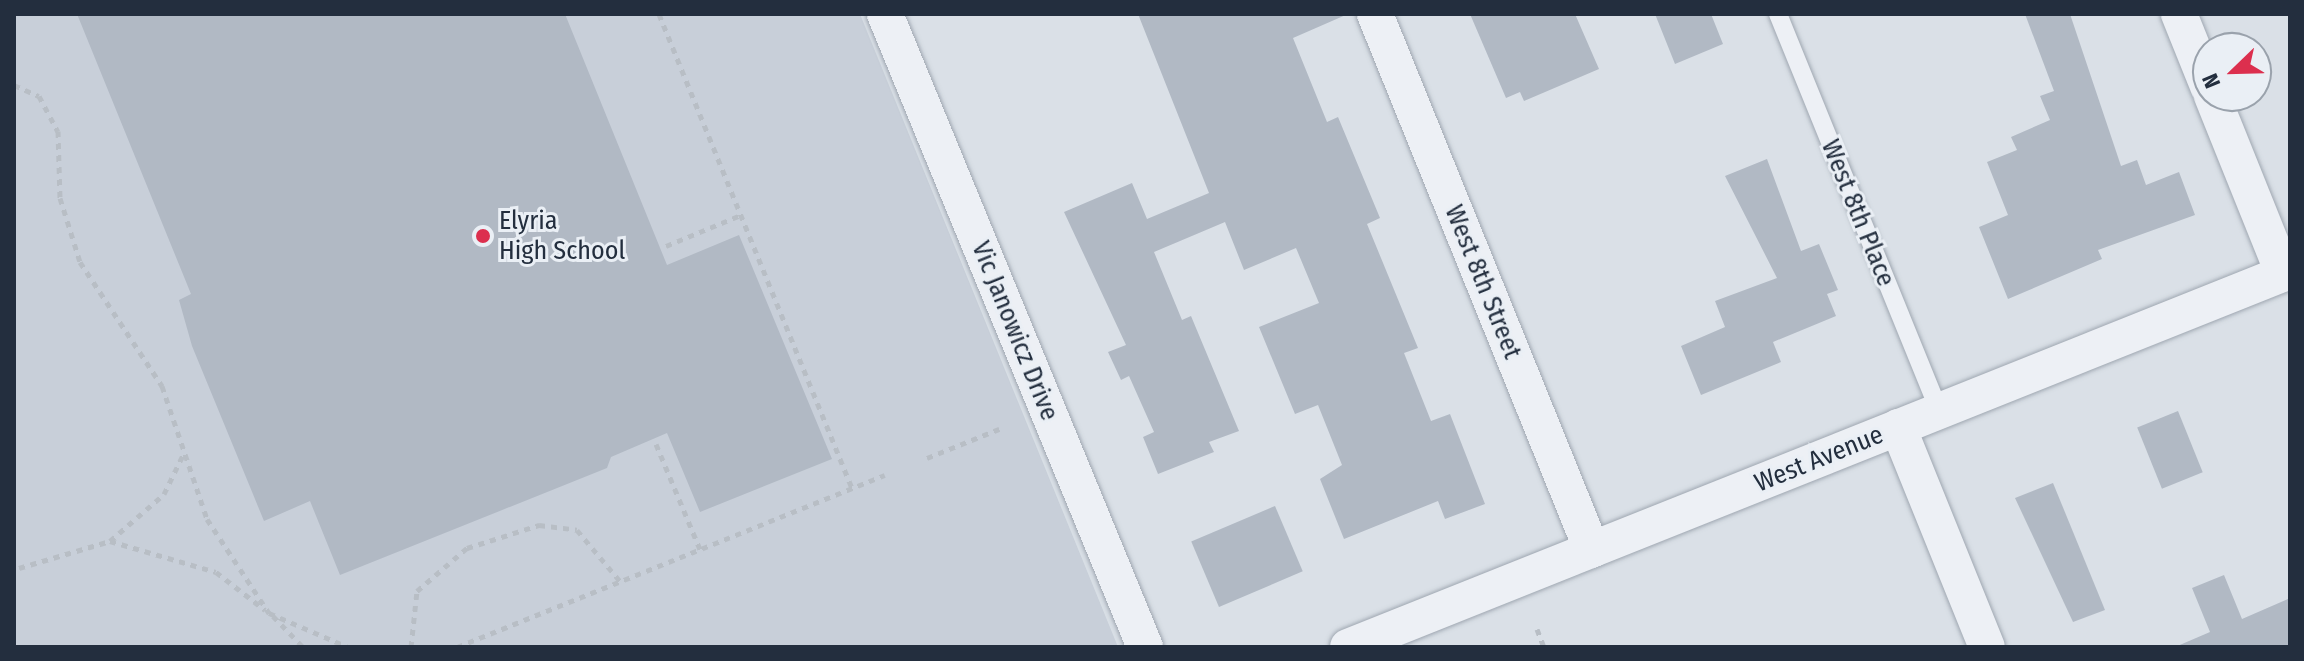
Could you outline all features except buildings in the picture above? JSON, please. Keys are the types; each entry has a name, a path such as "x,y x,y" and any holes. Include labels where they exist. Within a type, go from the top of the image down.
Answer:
{"street":[{"name":"Vic Janowicz Drive","path":"885,14 1145,647"},
{"name":"West 8th Street","path":"1375,14 1592,550"},
{"path":"2179,14 2192,46"},
{"path":"2219,112 2287,272"},
{"name":"West Avenue","path":"1348,647 2287,272"},
{"path":"1898,427 1987,647"}],"lane":[{"name":"West 8th Place","path":"1778,14 1939,411"}],"path":[{"path":"659,14 852,488"},
{"path":"14,85 39,96 58,131 60,198 80,262 145,352 207,519 269,613 348,647"},
{"path":"666,246 741,215"},
{"path":"927,458 999,429"},
{"path":"656,444 700,549"},
{"path":"19,568 110,541 164,494 184,452"},
{"path":"457,647 885,475"},
{"path":"411,647 417,591 467,548 539,525 577,530 620,581"},
{"path":"110,541 216,572 269,613 303,647"},
{"path":"1537,629 1544,647"}],"shaded area":[{"name":"Elyria High School","path":"14,14 860,14 1118,647 14,647"}],"place":[{"name":"Elyria High School","path":"483,236"}]}
